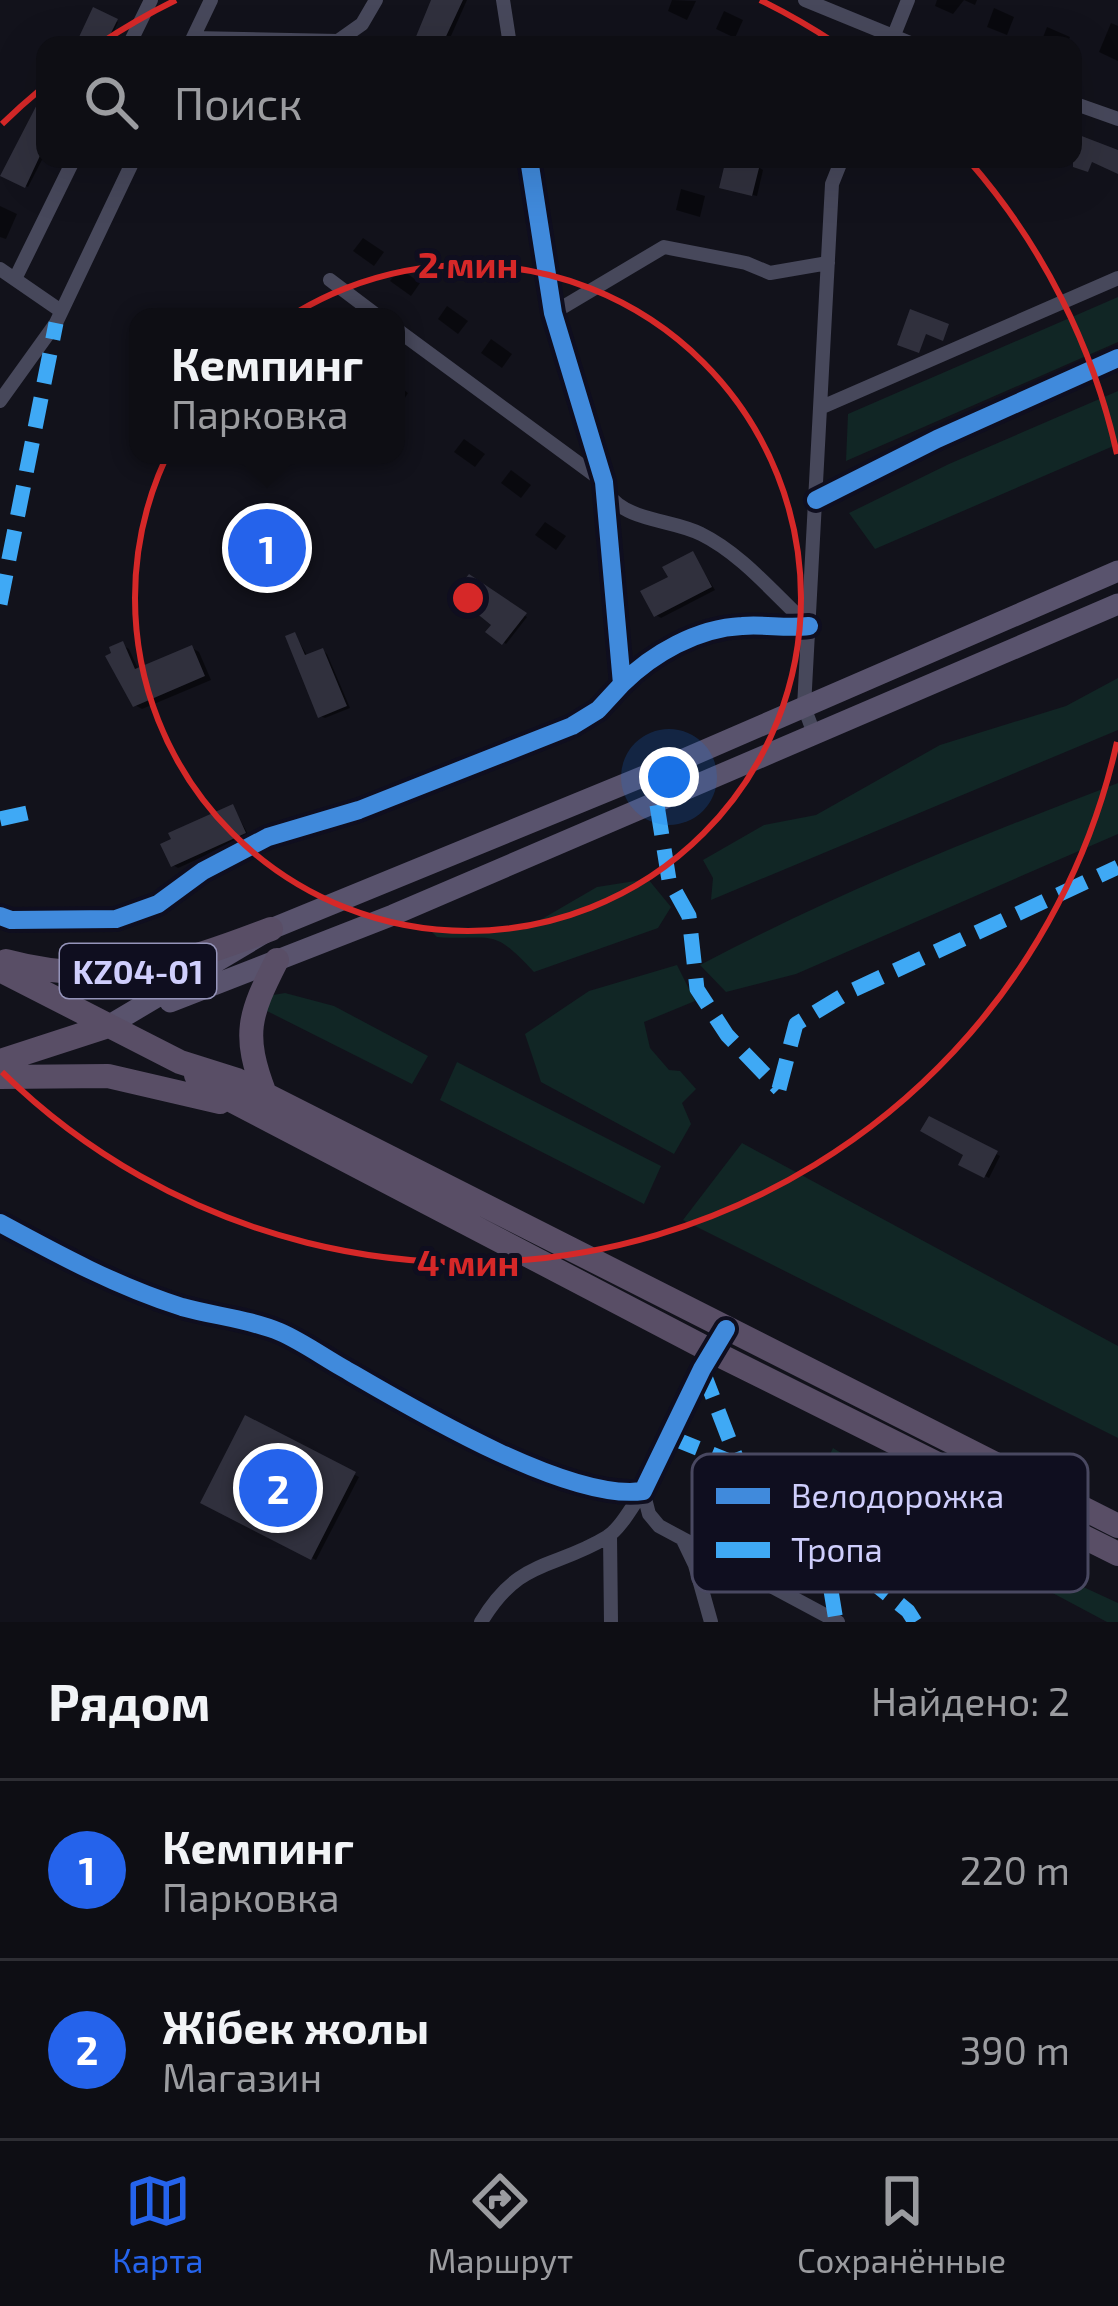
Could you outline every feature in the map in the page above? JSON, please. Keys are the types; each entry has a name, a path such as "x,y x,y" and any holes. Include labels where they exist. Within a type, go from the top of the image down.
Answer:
{"highway":[{"name":"KZ04-01","path":"0,960 71,973 133,972 194,957 271,929"},
{"path":"258,1102 248,1035 254,1004 277,960"},
{"path":"0,970 180,1062 227,1098 258,1102"},
{"path":"0,1061 108,1026"},
{"path":"0,1077 108,1076 258,1102 932,1454"},
{"path":"719,1340 964,1454"},
{"path":"1088,1512 1118,1526"},
{"path":"1088,1538 1118,1554"}],"main road":[{"name":"KZ04-01","path":"108,1026 271,929 633,782 1118,571"},
{"name":"KZ04-01","path":"108,1026 393,915 1118,604"}],"street":[{"path":"134,36 152,0"},
{"path":"194,36 211,0"},
{"path":"345,36 362,24 376,0"},
{"path":"503,0 509,36"},
{"path":"805,0 881,36"},
{"path":"894,36 908,0"},
{"path":"1082,106 1118,119"},
{"path":"16,277 70,168"},
{"path":"0,401 61,311 130,168"},
{"path":"530,168 554,314 604,486 622,684"},
{"path":"815,736 804,707 832,184 838,168"},
{"path":"554,314 664,247 746,263 770,273 828,262"},
{"path":"0,269 61,311"},
{"path":"822,406 1118,278"},
{"path":"330,280 368,308"},
{"path":"405,336 604,486 614,502 718,543 809,626"},
{"path":"0,916 11,920 116,919 158,904 203,872 268,837 359,810 572,726 598,710 644,662 697,636 737,626 809,626"},
{"path":"0,1223 91,1272 145,1293 278,1331 394,1398 550,1473 610,1492 643,1491"},
{"path":"481,1622 514,1581 541,1564 610,1535 643,1491 719,1340"},
{"path":"643,1491 649,1514 659,1526 692,1545"},
{"path":"610,1535 611,1622"},
{"path":"683,1540 692,1559"},
{"path":"703,1592 711,1622"},
{"path":"781,1592 838,1622"}],"green space":[{"path":"1118,297 1118,342 846,461 848,414"},
{"path":"1118,391 1118,444 875,549 849,513 949,464"},
{"path":"1118,678 1118,730 711,900 713,878 703,860 764,825 816,815 940,745 1066,706"},
{"path":"1118,783 1118,834 796,974 726,992 700,965 906,868"},
{"path":"648,879 671,907 658,928 534,972 500,942 437,937 432,932 444,927 523,930 597,887"},
{"path":"677,965 695,1001 644,1022 650,1048 669,1070 680,1071 696,1089 682,1103 691,1124 674,1154 541,1082 525,1034 589,991"},
{"path":"285,993 334,1006 428,1056 412,1084 263,1009 261,997"},
{"path":"457,1062 661,1166 644,1204 440,1100"},
{"path":"742,1143 1118,1346 1118,1438 683,1220"},
{"path":"1088,1589 1118,1603 1118,1622 1107,1622 1051,1592"}],"building":[{"path":"431,0 463,0 446,36 416,36"},
{"path":"93,7 118,19 110,36 79,36"},
{"path":"36,106 36,164 25,188 0,176"},
{"path":"1082,136 1118,150 1118,174 1092,162 1088,172 1076,168 1082,168"},
{"path":"724,168 759,168 752,196 719,188"},
{"path":"910,309 949,324 943,341 926,334 919,353 897,345"},
{"path":"693,551 712,587 654,617 640,591 668,577 662,567"},
{"path":"469,574 527,613 502,645 485,632 491,625 453,594"},
{"path":"295,632 305,655 323,648 347,706 318,718 285,636"},
{"path":"123,641 135,669 192,645 205,676 133,707 105,656 111,653 109,647"},
{"path":"233,804 246,833 171,867 160,844 171,839 168,833"},
{"path":"929,1116 998,1151 984,1178 958,1165 963,1155 920,1131"},
{"path":"245,1415 356,1472 311,1560 200,1503"}],"marked path":[{"path":"0,604 56,323"},
{"path":"657,805 669,880 689,916 697,989 727,1035 779,1089"},
{"path":"0,819 27,813"},
{"path":"779,1089 796,1024 847,993 1118,867"},
{"path":"702,1369 735,1454"},
{"path":"670,1437 712,1454"},
{"path":"831,1592 836,1621"},
{"path":"885,1592 915,1622"}],"cycle path":[{"path":"530,168 553,313 604,482 622,684 661,653 708,632 742,626 809,626"},
{"path":"816,500 937,439 1118,358"},
{"path":"0,916 11,920 116,919 158,904 203,871 268,837 359,810 572,726 598,710 622,684"},
{"path":"0,1223 135,1290 280,1332 490,1448 574,1482 611,1490 643,1491 726,1329"}],"place":[{"name":"Кемпинг","path":"267,548"},
{"name":"Жібек жолы","path":"278,1488"}]}
